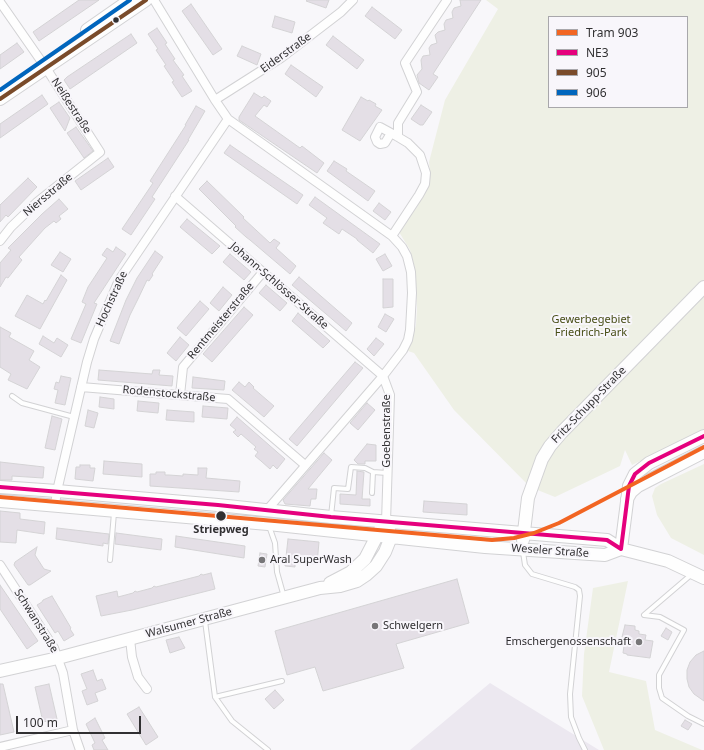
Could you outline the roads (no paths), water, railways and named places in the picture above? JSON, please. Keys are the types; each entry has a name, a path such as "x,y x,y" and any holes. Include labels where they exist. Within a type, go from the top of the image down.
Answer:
{"main road":[{"path":"0,99 43,64 130,0"},
{"path":"0,90 146,0"},
{"name":"Fritz-Schupp-Straße","path":"523,550 528,498 542,459 550,446 704,287"},
{"path":"699,575 668,561 621,549 631,479 640,469 649,463 704,436"},
{"path":"627,500 631,492 638,486 704,452"},
{"name":"Weseler Straße","path":"0,487 267,510 386,522 524,532 607,540 621,549"},
{"name":"Weseler Straße","path":"0,501 268,524 523,550 605,555 621,549"},
{"path":"386,522 392,537"},
{"name":"Walsumer Straße","path":"320,588 351,572 365,559 373,546 377,535 386,522"},
{"name":"Walsumer Straße","path":"0,671 58,658 320,588 340,586 357,581 376,566 392,537"}],"street":[{"path":"154,0 228,119 392,236 405,251 411,272 412,293 410,330 408,340 403,350 383,376 267,510"},
{"name":"Eiderstraße","path":"215,100 281,58 341,12 353,0"},
{"path":"392,236 425,184 426,173 420,155 408,143 394,135 398,123 418,92 405,63 447,0"},
{"name":"Neißestraße","path":"0,2 43,64 100,152"},
{"name":"Hochstraße","path":"56,505 57,491 80,387 94,339 119,280 228,119"},
{"name":"Niersstraße","path":"0,241 11,227 36,203 100,152"},
{"name":"Johann-Schlösser-Straße","path":"175,196 383,376"},
{"name":"Rentmeisterstraße","path":"180,395 183,366 263,272"},
{"name":"Goebenstraße","path":"383,376 390,395 386,522"},
{"name":"Rodenstockstraße","path":"80,387 228,400 305,465"},
{"name":"Schwanstraße","path":"0,565 54,648 63,673 73,730 80,750"},
{"path":"130,639 132,657 138,677 147,689"},
{"path":"0,747 73,730"}],"lane":[{"path":"12,396 22,402 74,417"},
{"path":"331,517 334,488 348,489 351,467 365,468 373,472 387,473"},
{"path":"372,493 373,472"},
{"path":"110,560 114,510"},
{"path":"268,524 275,543 277,572 285,597"},
{"path":"523,550 525,565 532,574 575,587 580,596 570,702 571,717 585,750"},
{"path":"699,575 644,615 660,618 684,630 659,675 658,688 662,698 688,716 704,724"},
{"path":"205,618 215,697 232,721 268,750"},
{"path":"215,697 282,681"}],"tram line":[{"name":"903","path":"0,497 492,540 514,538 534,533 559,523 704,447"}],"place":[{"name":"Striepweg","path":"221,516"},
{"name":"Aral SuperWash","path":"262,560"},
{"name":"Schwelgern","path":"375,626"},
{"name":"Emschergenossenschaft","path":"639,642"}],"park label":[{"name":"Gewerbegebiet Friedrich-Park","path":"591,326"}]}
